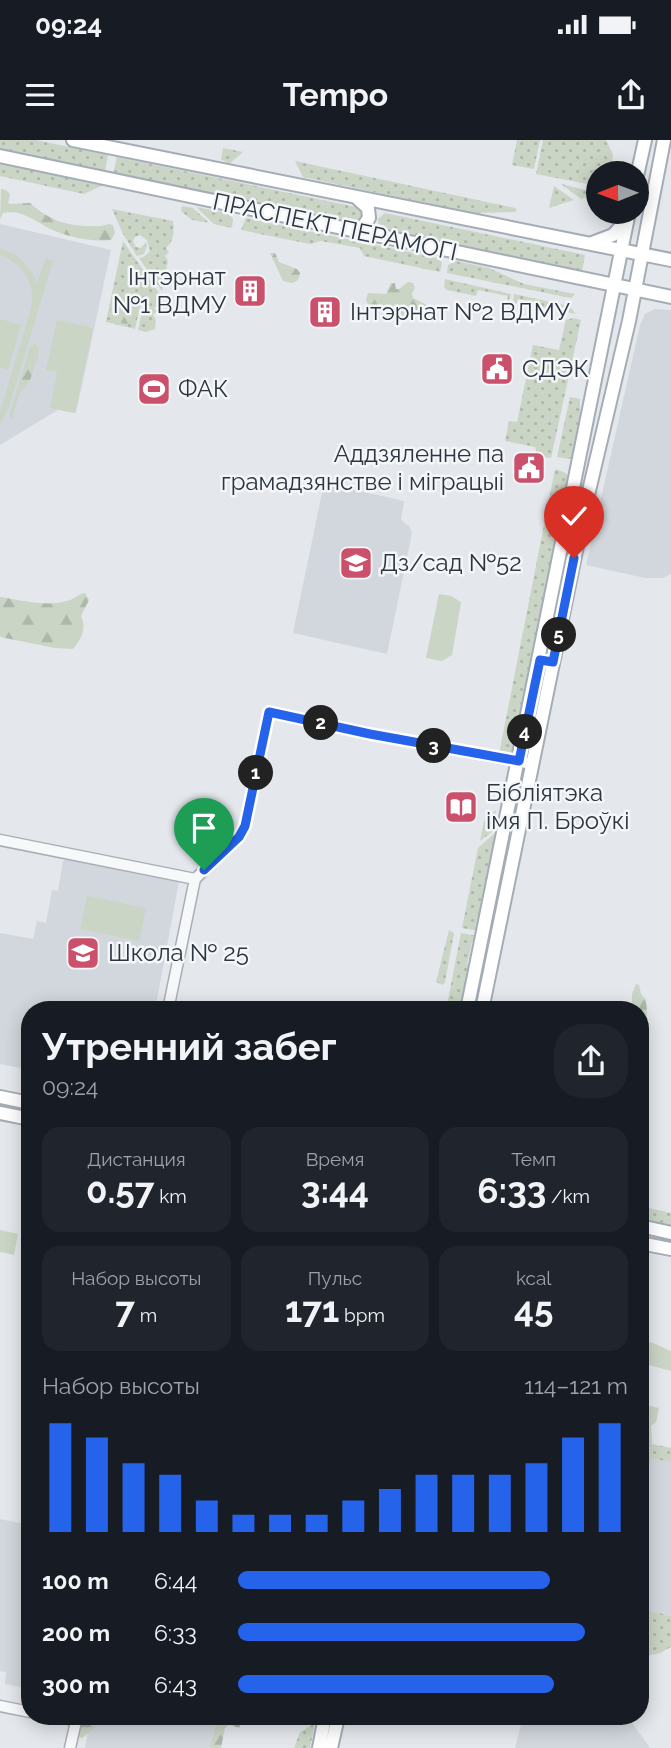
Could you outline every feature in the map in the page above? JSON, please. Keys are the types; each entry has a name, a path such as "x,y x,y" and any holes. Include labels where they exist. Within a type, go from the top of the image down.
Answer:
{"main road":[{"name":"ПРАСПЕКТ ПЕРАМОГІ","path":"73,140 670,260"},
{"path":"640,161 645,140"},
{"path":"664,140 649,221 651,236 670,260"},
{"name":"ПРАСПЕКТ ПЕРАМОГІ","path":"0,156 666,296"},
{"path":"350,230 362,228 369,218 368,208 357,198"},
{"path":"384,237 375,230 373,219 379,209 391,205"},
{"path":"591,243 613,234 621,224"},
{"path":"484,1001 553,662 579,469 627,224"},
{"path":"469,1001 540,660 592,477 629,321 648,224"},
{"path":"584,279 601,294 607,316"},
{"path":"629,321 643,302 666,296"},
{"path":"0,1097 21,1101"},
{"path":"0,1113 21,1117"},
{"path":"649,1228 671,1233"},
{"path":"649,1245 671,1250"},
{"path":"319,1748 323,1725"},
{"path":"331,1748 336,1725"}],"street":[{"path":"579,469 592,477"},
{"path":"540,660 553,662"},
{"path":"170,1001 195,879 239,837 245,826 269,712 532,764"},
{"path":"0,840 195,879"},
{"path":"500,851 512,864"},
{"path":"495,877 509,880"},
{"path":"476,967 490,970"},
{"path":"0,1706 21,1710"},
{"path":"70,1748 75,1725"}],"shaded area":[{"path":"0,224 111,250 76,413 58,410 0,445"},
{"path":"655,309 671,310 671,574 663,578 645,578 586,565 640,325 645,314"},
{"name":"Дз/сад №52","path":"324,483 404,501 401,520 409,526 412,533 387,654 293,633"},
{"name":"Школа № 25","path":"67,859 179,882 157,1001 21,1001 21,1068 0,1064 0,933 33,939 37,921 46,923 52,890 58,891 63,861"},
{"path":"651,1457 671,1462 671,1616 649,1610"},
{"path":"0,1519 21,1523 21,1687 5,1684 6,1672 0,1671"},
{"path":"89,1725 216,1725 211,1748 85,1748"},
{"path":"521,1725 634,1725 650,1748 515,1748"}],"green space":[{"path":"0,140 36,140 108,155 105,172 0,150"},
{"path":"517,140 540,140 534,169 512,165"},
{"path":"543,140 606,140 613,155 612,161 586,161 586,184 536,174"},
{"path":"223,148 243,152 229,164 221,159"},
{"path":"117,157 356,207 362,211 363,219 360,223 352,224 113,174"},
{"path":"295,161 517,210 473,213 303,177"},
{"path":"0,163 102,185 84,194 0,176"},
{"path":"561,184 586,190 586,197 581,199"},
{"path":"554,186 574,200 549,208"},
{"path":"1,189 10,194 8,203 30,203 50,217 70,224 113,225 115,233 111,240 90,240 55,231 17,213 3,213 0,219"},
{"path":"182,206 193,208 209,223 192,220 181,211"},
{"path":"196,207 228,213 233,219 232,228 214,224"},
{"path":"112,209 173,221 173,236 166,248 169,252 165,256 168,261 162,291 139,258 150,251 147,240 140,235 135,237 133,241 136,247 141,248 146,242 147,246 144,254 137,256"},
{"path":"385,213 585,255 582,271 383,230 379,227 378,219"},
{"path":"246,218 438,258 442,263 440,272 364,256 360,248 321,241 310,244 241,230"},
{"path":"123,241 161,296 160,304 154,308 157,311 153,315 156,320 155,329 146,332 138,330 145,298 142,298 135,329 106,322"},
{"path":"0,249 23,262 37,283 46,258 53,261 9,407 0,424 0,412 31,309 32,292 22,270 0,255"},
{"path":"270,253 275,253 279,262 297,269 300,273 298,280 292,283 283,281"},
{"path":"456,261 489,268 524,284 575,294 571,298 447,273 448,265"},
{"path":"445,279 511,294 509,302 508,296 478,290 476,296 447,290 444,287"},
{"path":"408,282 413,283 415,288 413,298 427,305 426,311 413,317 405,317 386,307 370,308 366,300 368,293 386,294 391,283 395,283 396,289 399,289"},
{"path":"514,294 569,306 576,314 527,304 527,301 518,299 516,304 513,303"},
{"path":"115,296 129,297 137,315 134,323 121,323 111,317 110,309"},
{"path":"0,319 21,325 8,370 0,368"},
{"path":"57,320 93,328 75,413 50,408 57,372 46,370"},
{"path":"566,320 581,320 551,458 538,456 535,447 505,441 509,421 517,422 533,345 559,350"},
{"path":"35,344 39,347 38,357 30,380 19,395 12,419 9,416 30,347"},
{"path":"570,397 580,399 580,427 574,457 569,459 557,457"},
{"path":"555,469 566,473 569,480 513,750 506,755 499,754"},
{"path":"85,593 89,600 81,616 83,630 73,649 0,637 0,597 53,603 70,600"},
{"path":"439,594 451,596 461,602 452,655 442,661 426,658"},
{"path":"496,810 493,831 480,841 484,821"},
{"path":"499,832 478,931 462,928 478,848"},
{"path":"87,896 146,908 139,941 80,929"},
{"path":"449,930 454,933 443,985 436,982"},
{"path":"461,933 477,936 472,942 467,964 470,970 463,1001 448,1001"},
{"path":"636,984 639,985 646,1001 632,1001"},
{"path":"649,1208 671,1213 671,1227 649,1223"},
{"path":"0,1230 18,1234 14,1255 0,1252"},
{"path":"653,1343 671,1351 671,1371 649,1365"},
{"path":"649,1406 659,1408 656,1422 649,1428"},
{"path":"651,1426 652,1444 671,1448 671,1462 651,1458 649,1470"},
{"path":"649,1610 671,1616 671,1647 649,1655"},
{"path":"78,1725 98,1725 82,1738 76,1736"},
{"path":"216,1725 229,1725 225,1728 221,1748 210,1748"},
{"path":"315,1725 310,1748 294,1748 300,1732"}],"place":[{"name":"Інтэрнат №1 ВДМУ","path":"250,291"},
{"name":"Інтэрнат №2 ВДМУ","path":"325,312"},
{"name":"СДЭК","path":"497,369"},
{"name":"ФАК","path":"154,389"},
{"name":"Аддзяленне па грамадзянстве і міграцыі","path":"529,468"},
{"name":"Дз/сад №52","path":"356,563"},
{"name":"Бібліятэка імя П. Броўкі","path":"461,807"},
{"name":"Школа № 25","path":"83,953"}],"route":[{"path":"204,870 239,837 245,826 269,712 430,746 519,761 540,660 553,662 574,558"}]}
